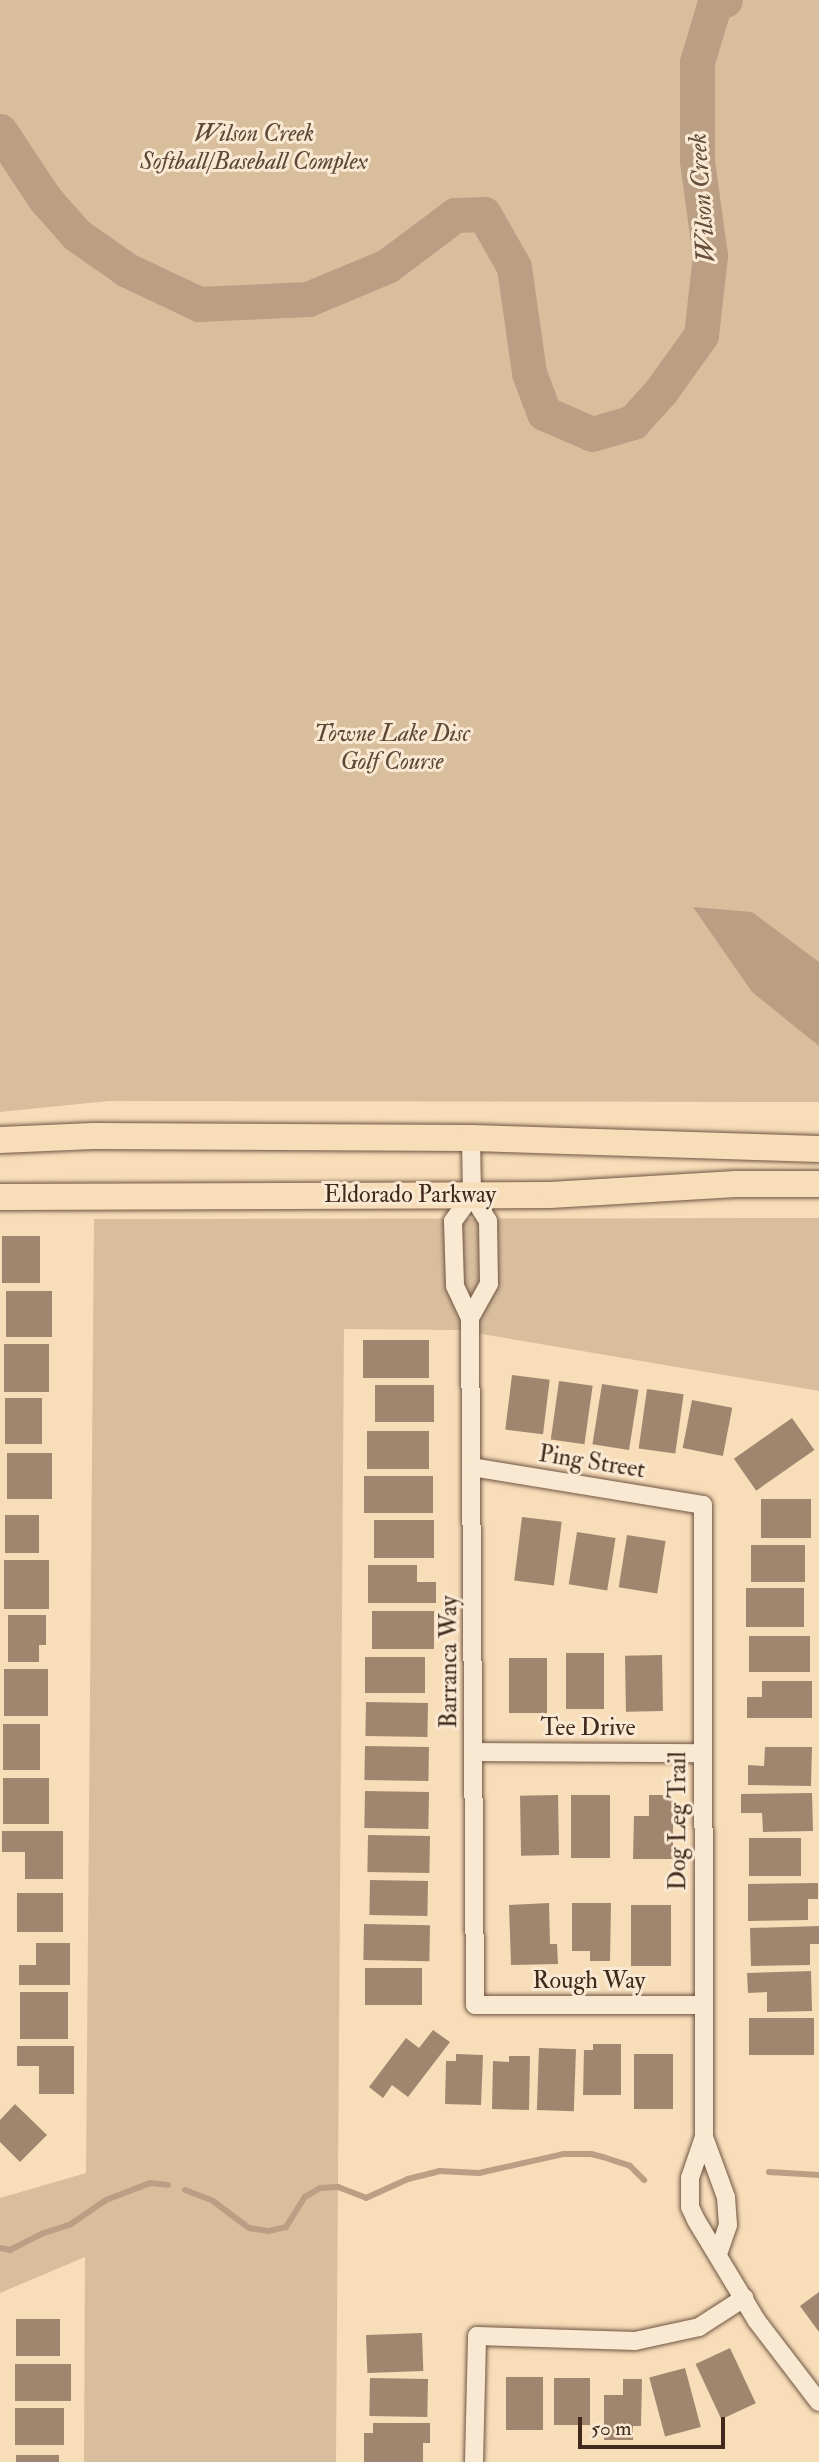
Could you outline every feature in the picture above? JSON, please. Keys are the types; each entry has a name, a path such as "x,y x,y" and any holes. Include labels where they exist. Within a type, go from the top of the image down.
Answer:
{"main road":[{"path":"0,1140 93,1136 471,1138 819,1149"},
{"name":"Eldorado Parkway","path":"0,1197 599,1194 736,1184 814,1184"}],"street":[{"name":"Barranca Way","path":"470,1318 489,1284 488,1221 472,1195 471,1138"},
{"name":"Barranca Way","path":"472,1195 453,1221 455,1286 470,1318 475,2006"},
{"name":"Ping Street","path":"472,1467 703,1505"},
{"name":"Dog Leg Trail","path":"703,1505 704,2137 726,2197 728,2225 718,2254"},
{"name":"Tee Drive","path":"474,1752 702,1753"},
{"name":"Rough Way","path":"475,2006 704,2006"},
{"name":"Dog Leg Trail","path":"704,2137 691,2167 690,2207 701,2231 744,2298 819,2402"},
{"path":"474,2462 477,2336 635,2342 699,2327 744,2298"}],"green space":[{"name":"Towne Lake Disc Golf Course","path":"0,0 819,0 819,1102 109,1101 0,1112"},
{"path":"819,1218 819,1391 458,1330 344,1329 336,2462 84,2462 85,2257 0,2293 0,2198 86,2173 94,1219"}],"shaded area":[{"path":"693,907 752,912 819,962 819,1046 752,992"}],"building":[{"path":"2,1236 40,1236 40,1283 2,1283"},
{"path":"6,1291 52,1291 52,1337 6,1337"},
{"path":"363,1340 429,1340 429,1378 363,1378"},
{"path":"4,1344 49,1344 49,1392 4,1392"},
{"path":"512,1375 550,1380 543,1434 505,1430"},
{"path":"559,1381 593,1386 584,1444 551,1439"},
{"path":"602,1384 639,1390 629,1450 592,1444"},
{"path":"375,1385 434,1385 434,1422 375,1422"},
{"path":"647,1389 684,1394 675,1454 639,1448"},
{"path":"5,1398 42,1398 42,1444 5,1444"},
{"path":"692,1400 732,1408 723,1456 683,1448"},
{"path":"792,1418 814,1450 756,1491 734,1459"},
{"path":"367,1431 429,1431 429,1469 367,1469"},
{"path":"7,1453 52,1453 52,1499 7,1499"},
{"path":"364,1476 433,1476 433,1513 364,1513"},
{"path":"761,1499 811,1499 811,1538 761,1538"},
{"path":"5,1515 39,1515 39,1553 5,1553"},
{"path":"522,1517 562,1522 554,1585 514,1581"},
{"path":"374,1520 434,1520 434,1558 374,1558"},
{"path":"577,1532 616,1538 607,1590 569,1584"},
{"path":"627,1535 666,1541 657,1593 619,1587"},
{"path":"751,1545 805,1545 805,1582 751,1582"},
{"path":"4,1560 49,1560 49,1609 4,1609"},
{"path":"368,1565 417,1565 417,1582 436,1582 436,1603 368,1603"},
{"path":"746,1588 804,1588 804,1627 746,1627"},
{"path":"372,1611 434,1611 434,1649 372,1649"},
{"path":"8,1615 46,1615 46,1645 39,1645 39,1662 8,1662"},
{"path":"749,1636 810,1636 810,1672 749,1672"},
{"path":"566,1653 604,1653 604,1709 566,1709"},
{"path":"662,1655 663,1711 626,1712 625,1656"},
{"path":"365,1657 425,1657 425,1693 365,1693"},
{"path":"509,1658 547,1658 547,1713 509,1713"},
{"path":"4,1669 48,1669 48,1716 4,1716"},
{"path":"762,1681 812,1681 812,1718 747,1718 747,1697 762,1697"},
{"path":"366,1702 428,1703 427,1737 365,1736"},
{"path":"3,1724 40,1724 40,1770 3,1770"},
{"path":"365,1746 429,1747 428,1781 364,1780"},
{"path":"765,1747 812,1747 811,1786 748,1785 748,1765 764,1766"},
{"path":"3,1778 49,1778 49,1824 3,1824"},
{"path":"365,1791 429,1792 428,1829 364,1828"},
{"path":"812,1793 813,1831 763,1832 762,1813 741,1813 741,1794"},
{"path":"558,1795 559,1855 521,1856 520,1796"},
{"path":"571,1795 610,1795 610,1858 571,1858"},
{"path":"649,1795 673,1795 673,1859 633,1859 634,1816 649,1816"},
{"path":"2,1831 63,1831 63,1879 25,1879 25,1852 2,1852"},
{"path":"368,1835 430,1836 429,1873 367,1872"},
{"path":"749,1838 801,1838 801,1876 749,1876"},
{"path":"370,1880 428,1881 427,1916 369,1915"},
{"path":"818,1883 818,1899 808,1899 808,1920 748,1921 748,1884"},
{"path":"17,1893 63,1893 63,1932 17,1932"},
{"path":"549,1903 550,1944 557,1944 558,1964 511,1965 509,1905"},
{"path":"572,1903 611,1903 610,1961 590,1961 590,1951 572,1951"},
{"path":"631,1905 671,1905 671,1966 631,1966"},
{"path":"364,1924 430,1925 429,1961 363,1960"},
{"path":"819,1926 819,1944 810,1944 810,1965 751,1966 750,1928"},
{"path":"36,1943 70,1943 70,1985 19,1985 19,1965 36,1965"},
{"path":"365,1968 422,1968 422,2005 365,2005"},
{"path":"811,1971 812,2011 767,2012 767,1992 748,1993 747,1973"},
{"path":"20,1992 68,1992 68,2039 20,2039"},
{"path":"749,2018 814,2018 814,2055 749,2055"},
{"path":"433,2030 450,2042 408,2097 392,2085 383,2098 369,2087 406,2038 419,2048"},
{"path":"593,2044 621,2044 621,2095 583,2095 584,2050 593,2050"},
{"path":"17,2046 74,2046 74,2094 39,2094 39,2066 17,2066"},
{"path":"539,2048 576,2049 574,2111 537,2110"},
{"path":"456,2054 483,2055 481,2105 445,2104 446,2061 456,2061"},
{"path":"634,2054 673,2054 673,2109 634,2109"},
{"path":"509,2056 530,2056 529,2110 492,2109 493,2061 509,2062"},
{"path":"15,2104 47,2135 20,2162 0,2142 0,2120"},
{"path":"819,2292 819,2332 800,2306"},
{"path":"16,2319 60,2319 60,2356 16,2356"},
{"path":"422,2333 423,2371 367,2373 366,2335"},
{"path":"730,2348 756,2403 721,2419 696,2364"},
{"path":"15,2364 71,2364 71,2401 15,2401"},
{"path":"685,2368 701,2427 665,2436 649,2378"},
{"path":"506,2377 543,2377 543,2430 506,2430"},
{"path":"370,2378 428,2379 427,2417 369,2416"},
{"path":"554,2378 590,2378 590,2425 554,2425"},
{"path":"623,2379 642,2379 641,2426 633,2426 633,2440 604,2440 604,2395 623,2395"},
{"path":"15,2408 64,2408 64,2445 15,2445"},
{"path":"373,2423 430,2423 430,2443 423,2443 423,2462 364,2462 364,2433 373,2433"},
{"path":"16,2455 59,2455 59,2462 16,2462"}],"waterway":[{"name":"Wilson Creek","path":"0,131 45,199 77,235 127,270 199,304 308,299 387,266 455,215 484,214 514,267 529,373 544,413 592,434 633,422 661,391 701,335 710,256 697,161 697,62 715,2 725,0"},
{"path":"185,2190 213,2201 249,2228 269,2231 286,2227 305,2197 320,2188 338,2187 366,2198 408,2179 439,2171 479,2173 563,2154 603,2157 630,2166 644,2180"},
{"path":"769,2172 819,2175"},
{"path":"0,2248 10,2250 41,2234 71,2224 106,2200 150,2183 168,2185"}],"park label":[{"name":"Wilson Creek Softball/Baseball Complex","path":"254,148"}]}
